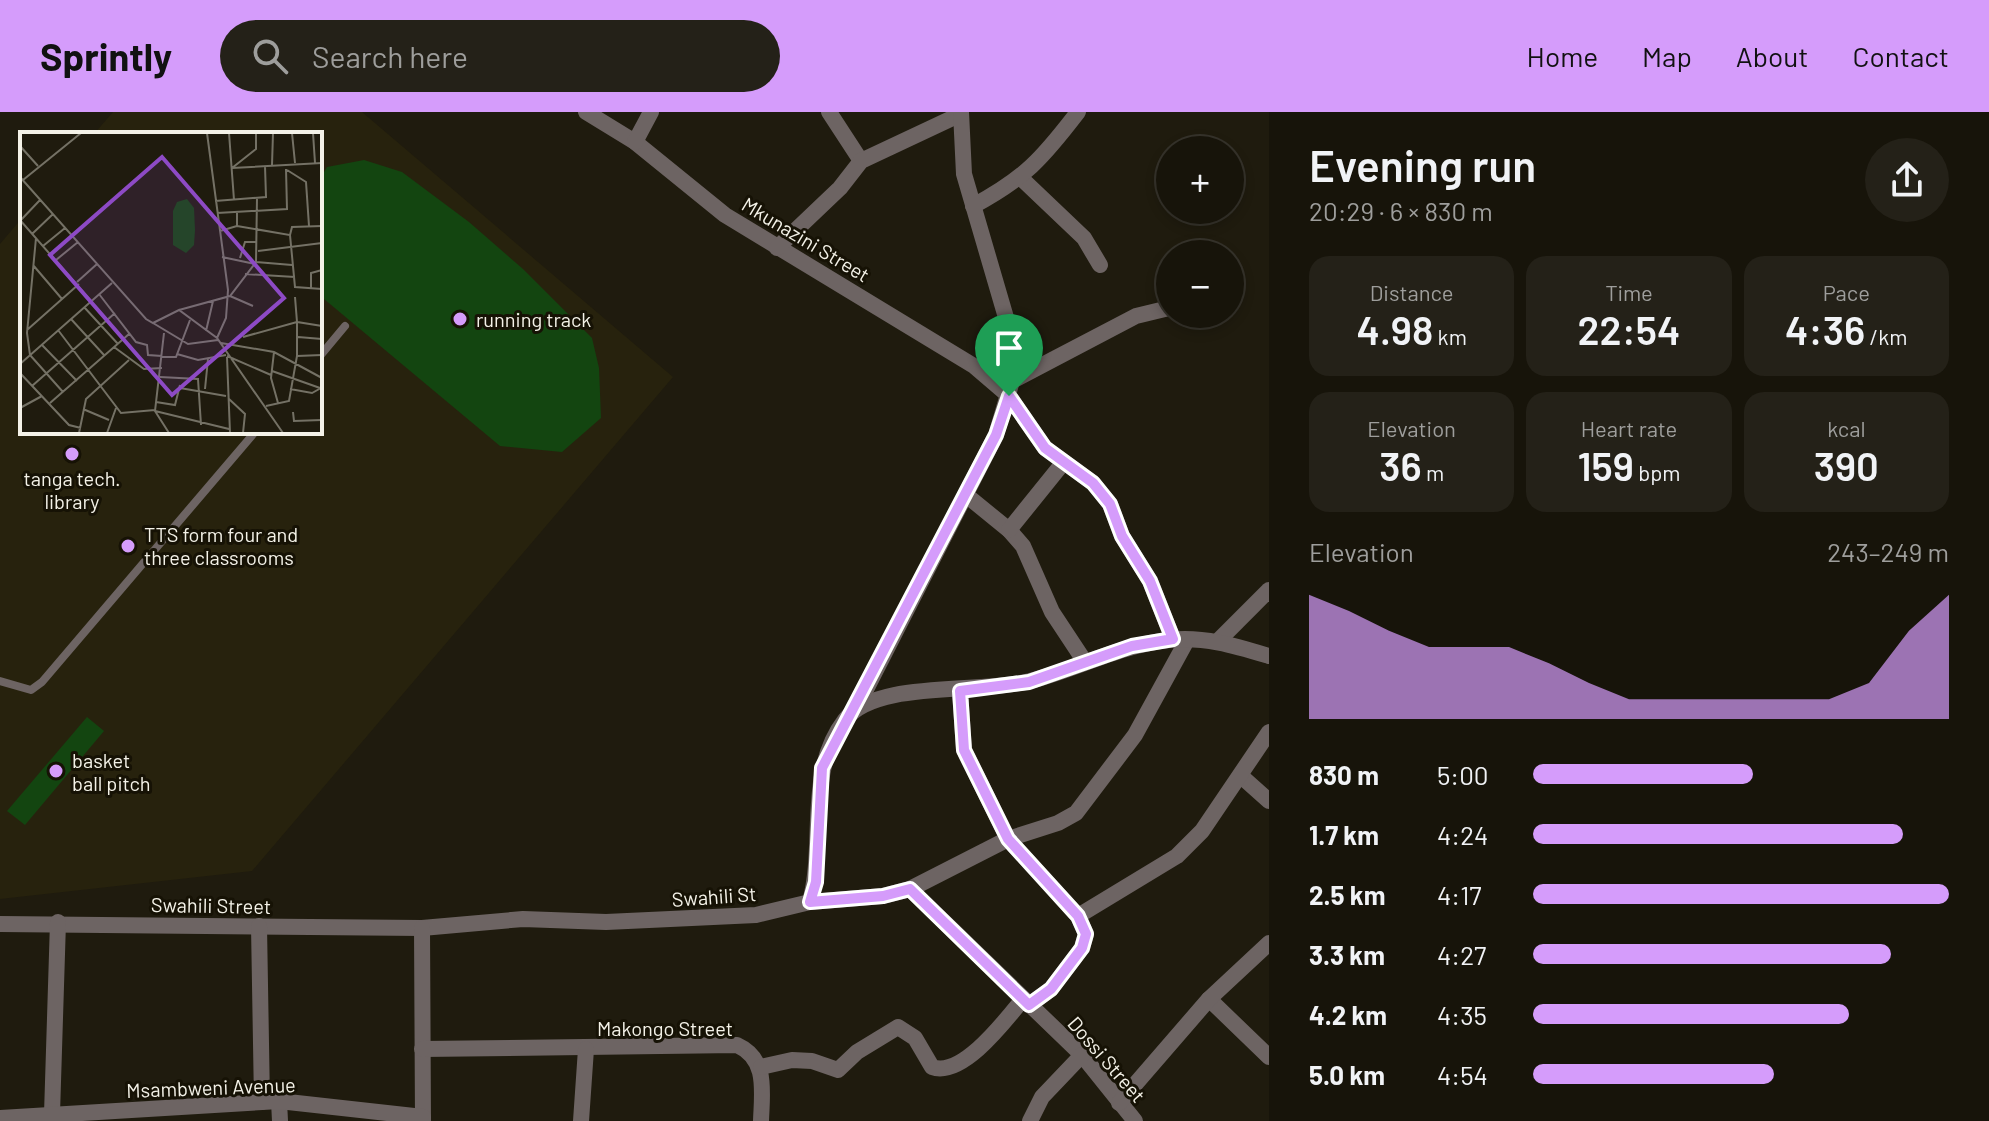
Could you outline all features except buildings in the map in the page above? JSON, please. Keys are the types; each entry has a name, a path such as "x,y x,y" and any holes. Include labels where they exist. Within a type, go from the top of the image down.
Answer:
{"street":[{"name":"Mkunazini Street","path":"586,112 635,142 725,215 883,307 1010,389 1045,448 1093,483 1110,504 1122,536 1150,581 1179,640"},
{"path":"635,142 651,112"},
{"path":"829,112 861,161"},
{"path":"973,206 1022,179 1078,112"},
{"path":"777,248 840,188 861,161 961,113 964,174 1007,321 1010,389 996,435 857,707 843,722 822,768 816,882 810,902"},
{"path":"1022,179 1084,238 1100,265"},
{"path":"1010,389 1136,316 1156,311"},
{"path":"1009,530 1063,463"},
{"path":"966,495 1009,530 1023,546 1052,612 1085,662"},
{"path":"1219,640 1269,590"},
{"path":"857,707 892,693 960,691 1029,682 1132,646 1179,640 1219,640 1269,656"},
{"name":"Swahili St","path":"422,928 523,919 606,922 756,915 810,902 883,896 910,889 1008,839 1058,823 1076,813 1135,735 1179,640"},
{"path":"761,1121 761,1067 792,1060 812,1061 838,1070 857,1052 898,1027 915,1038 932,1067 951,1069 964,1061 1026,1002 1051,989 1082,948 1086,934 1078,916 1008,839 964,750 960,691"},
{"path":"1078,916 1177,856 1202,831 1269,732"},
{"path":"1241,776 1269,801"},
{"name":"Dossi Street","path":"910,889 1082,1055 1135,1121"},
{"path":"52,1114 58,922"},
{"name":"Swahili Street","path":"0,924 58,922 422,928"},
{"path":"259,926 270,1102 280,1121"},
{"path":"422,928 423,1119"},
{"path":"1119,1103 1209,999 1269,943"},
{"path":"1209,999 1268,1051"},
{"name":"Makongo Street","path":"422,1049 737,1045 752,1051 761,1067"},
{"path":"581,1121 586,1049"},
{"path":"1030,1121 1042,1097 1082,1055"},
{"name":"Msambweni Avenue","path":"0,1118 270,1102 423,1119"}],"lane":[{"path":"322,354 345,326"},
{"path":"0,681 31,690 42,682 253,434"}],"shaded area":[{"path":"113,112 362,112 673,377 252,871 0,899 0,244 20,220 20,434 322,434 322,132 96,132"}],"green space":[{"name":"running track","path":"364,160 402,172 469,222 523,269 592,338 599,368 601,418 562,452 500,446 324,299 322,176 327,167"},
{"name":"basket ball pitch","path":"87,717 104,731 25,825 7,811"}],"place":[{"name":"running track","path":"460,319"},
{"name":"tanga tech. library","path":"72,454"},
{"name":"TTS form four and three classrooms","path":"128,546"},
{"name":"basket ball pitch","path":"56,771"}],"route":[{"path":"1009,396 1045,448 1093,483 1110,504 1122,536 1150,581 1173,639 1132,646 1029,682 960,691 964,750 1008,839 1078,916 1086,934 1082,948 1051,989 1040,1000 1029,1005 910,889 883,896 810,902 816,882 822,768 843,722 857,707 883,651 966,495 996,435 1009,396"}]}
